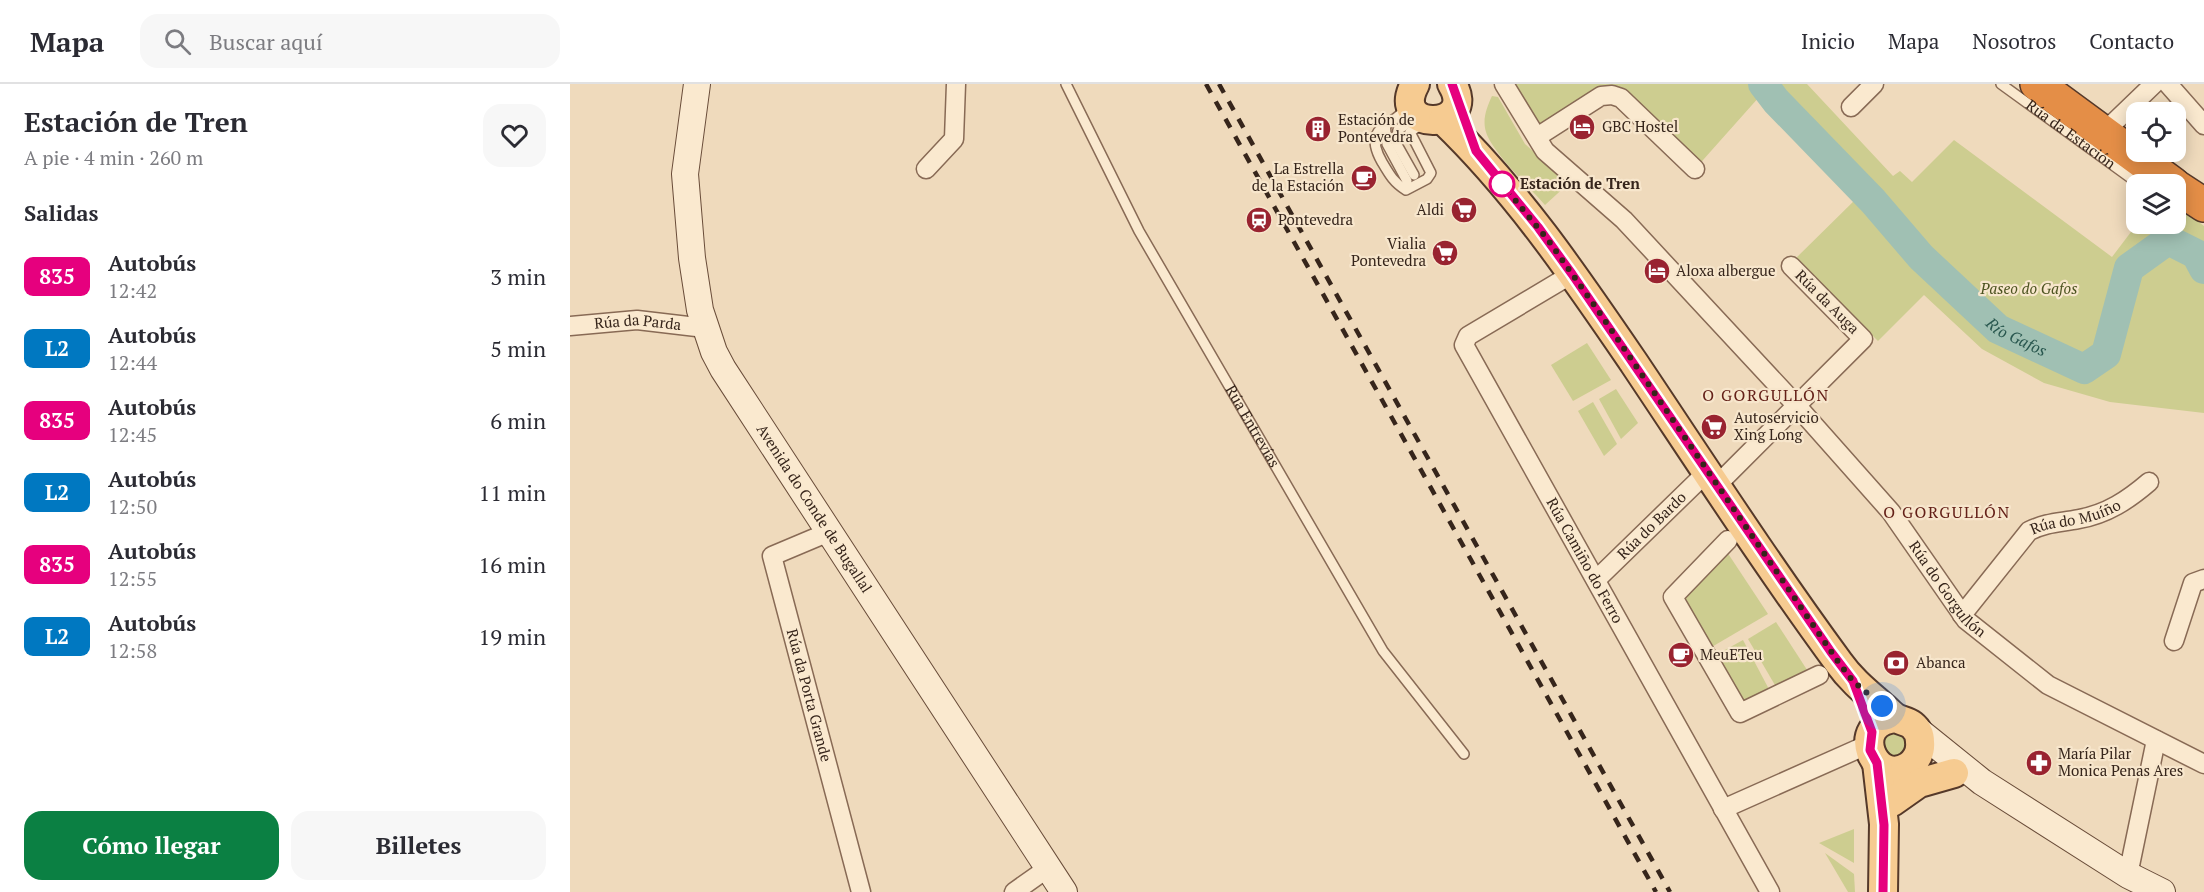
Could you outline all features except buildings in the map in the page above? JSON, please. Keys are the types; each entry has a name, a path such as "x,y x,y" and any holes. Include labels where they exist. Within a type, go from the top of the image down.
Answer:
{"highway":[{"name":"Rúa da Estación","path":"2037,84 2103,133 2148,174"},
{"name":"Rúa da Estación","path":"2186,196 2204,205"}],"main road":[{"path":"1434,98 1538,227 1572,274 1831,652 1853,681 1906,723 1921,742 1920,749 1909,765 1888,814"},
{"path":"1853,681 1872,746 1888,814 1883,892"},
{"path":"1872,746 1882,722 1906,723"},
{"path":"1872,746 1890,770 1909,765"},
{"path":"1888,814 1919,783 1954,773"}],"street":[{"name":"Avenida do Conde de Bugallal","path":"697,84 685,174 692,258 705,328 723,369 1064,892"},
{"path":"926,169 954,139 956,84"},
{"name":"Rúa do Gorgullón","path":"1504,84 1545,151 1624,220 1797,406 1891,512 1962,615 2048,685 2204,764"},
{"path":"1851,107 1874,84"},
{"path":"2103,133 2154,84"},
{"path":"2169,84 2204,125"},
{"path":"1537,137 1601,96 1612,95 1621,98 1695,169"},
{"name":"Rúa da Auga","path":"1791,266 1863,339"},
{"name":"Rúa Camiño do Ferro","path":"1572,274 1468,336 1464,345 1770,892"},
{"name":"Rúa da Parda","path":"570,326 637,320 705,328"},
{"name":"Rúa do Bardo","path":"1596,580 1797,406 1863,339"},
{"name":"Rúa do Muíño","path":"1962,615 2029,531 2045,524 2080,519 2106,512 2131,497 2149,482"},
{"name":"Rúa da Porta Grande","path":"829,532 772,556 861,892"},
{"path":"1728,540 1673,597 1740,713 1819,675"},
{"path":"2174,641 2193,584 2204,579"},
{"path":"1906,723 1982,782 2128,875 2162,892"},
{"path":"2128,875 2156,740"},
{"path":"1723,809 1872,746"},
{"path":"1909,765 1954,773 1982,782"},
{"path":"1014,892 1048,868"}],"lane":[{"name":"Rúa Entrevías","path":"1066,84 1139,231 1383,651 1464,754"},
{"name":"Rúa da Estación","path":"2001,84 2144,174"},
{"path":"1434,98 1410,132 1431,173 1427,179 1406,190 1396,184 1376,150 1375,138 1385,123 1404,111 1434,98"},
{"path":"1385,123 1387,144 1411,178 1396,143 1398,130 1434,98"}],"green space":[{"name":"Paseo do Gafos","path":"1498,84 1807,84 1893,176 1900,171 1912,182 1954,140 2112,257 2129,234 2186,234 2186,212 2204,226 2204,413 2110,402 2044,383 1982,349 1924,295 1878,341 1795,259 1860,195 1760,96 1695,169 1622,88 1610,85 1600,87 1539,126 1507,94 1500,96 1497,90"},
{"path":"1492,96 1498,97 1525,144 1569,183 1545,205 1503,159 1486,132 1485,118"},
{"path":"1587,343 1611,380 1573,401 1551,365"},
{"path":"1616,389 1638,423 1621,439 1599,399"},
{"path":"1593,402 1617,444 1604,456 1578,411"},
{"path":"1727,552 1768,614 1710,648 1682,599"},
{"path":"1776,622 1811,676 1779,692 1748,639"},
{"path":"1743,640 1772,695 1745,708 1714,656"},
{"path":"1891,731 1908,735 1907,752 1895,757 1887,752 1884,742"},
{"path":"1854,829 1854,863 1819,843"},
{"path":"1825,853 1854,874 1855,892 1848,892"}],"waterway":[{"name":"Río Gafos","path":"1763,84 1776,101 1873,201 1921,257 1998,329 2084,369 2106,354 2129,268 2168,240 2196,254 2204,269"}],"railway":[{"path":"1206,84 1656,892"},
{"path":"1219,84 1670,892"}],"bus line":[{"name":"835","path":"1452,84 1476,151 1538,227 1572,274 1853,681 1872,732 1869,744 1872,757 1877,763 1884,825 1883,892"}],"place":[{"name":"GBC Hostel","path":"1582,127"},
{"name":"Estación de Pontevedra","path":"1318,129"},
{"name":"La Estrella de la Estación","path":"1364,178"},
{"name":"Estación de Tren","path":"1502,184"},
{"name":"Aldi","path":"1464,210"},
{"name":"Pontevedra","path":"1259,220"},
{"name":"Vialia Pontevedra","path":"1445,253"},
{"name":"Aloxa albergue","path":"1657,271"},
{"name":"Autoservicio Xing Long","path":"1714,427"},
{"name":"MeuETeu","path":"1681,655"},
{"name":"Abanca","path":"1896,663"},
{"name":"María Pilar Monica Penas Ares","path":"2039,763"}],"district":[{"name":"O GORGULLÓN","path":"1766,395"},
{"name":"O GORGULLÓN","path":"1947,512"}],"route":[{"path":"1502,184 1548,240 1597,309 1839,663 1853,681 1882,706"}]}
